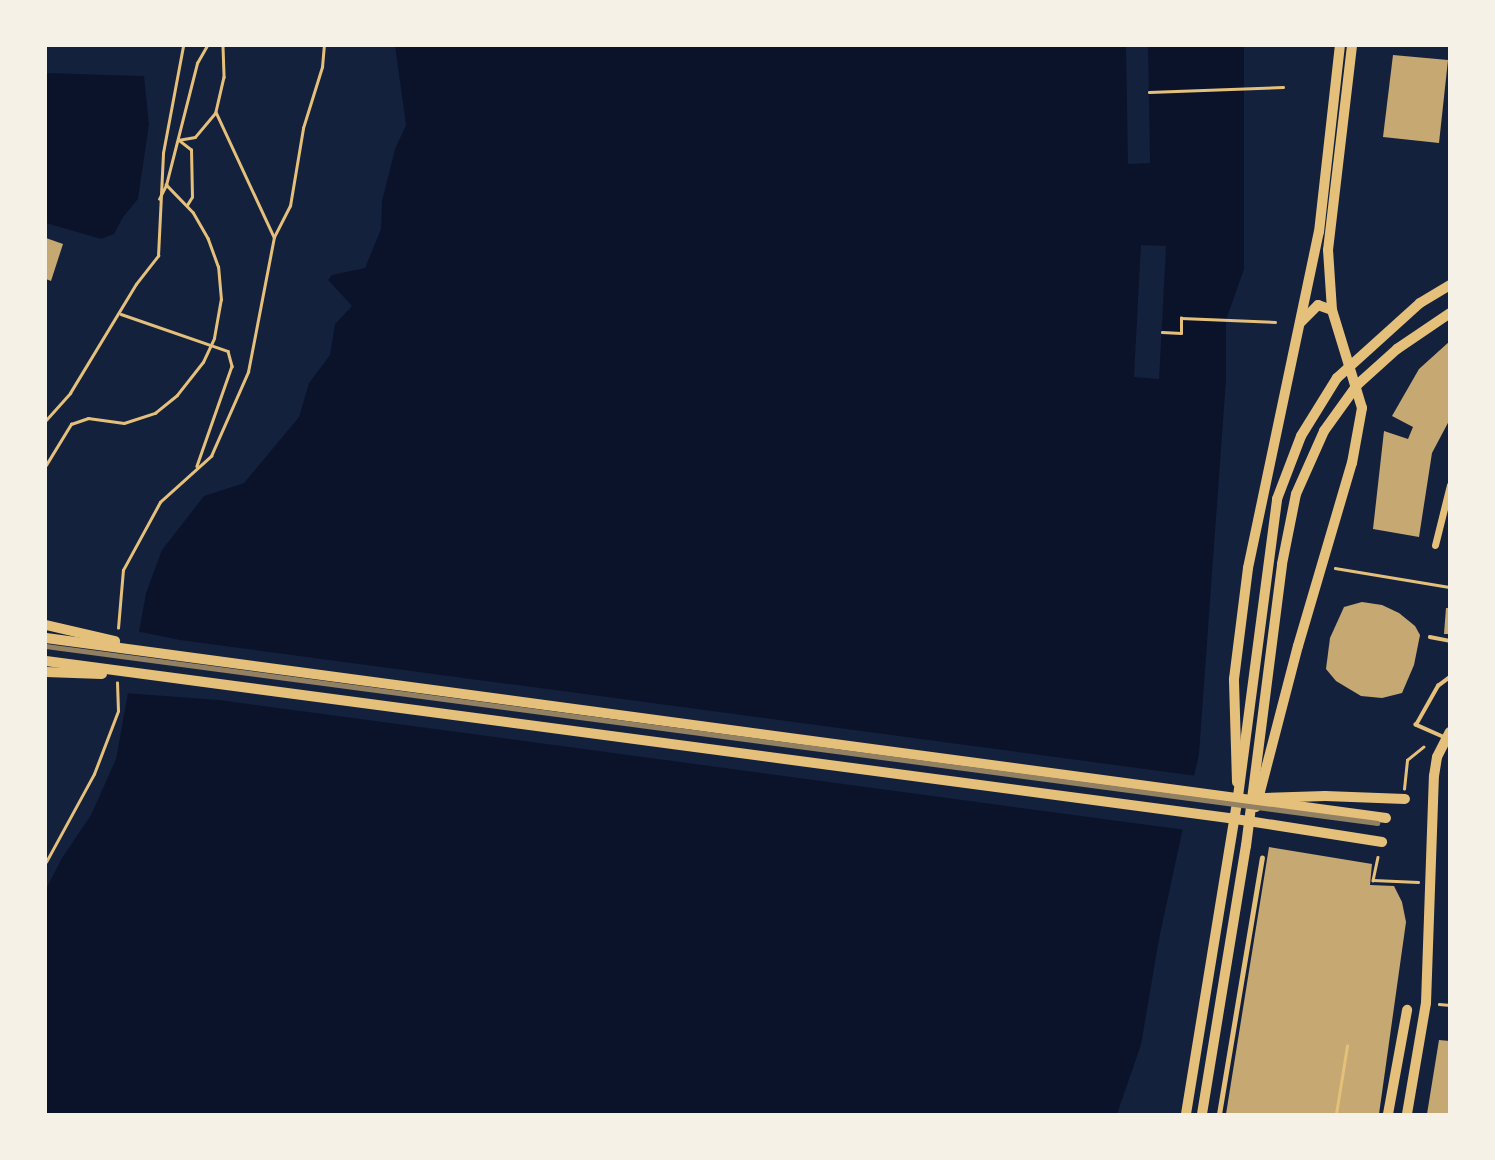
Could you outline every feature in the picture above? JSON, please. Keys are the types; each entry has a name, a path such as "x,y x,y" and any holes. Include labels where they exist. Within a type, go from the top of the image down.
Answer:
{"main road":[{"path":"1234,802 1234,680 1248,568 1319,232 1340,46"},
{"path":"1245,846 1298,646 1352,463 1362,408 1332,310 1328,250 1352,46"},
{"path":"1186,1115 1277,499 1301,436 1337,378 1420,303 1450,285"},
{"path":"1301,322 1318,305 1332,310"},
{"path":"1202,1115 1245,846 1282,564 1296,494 1324,431 1357,385 1397,349 1450,313"},
{"path":"46,625 176,654"},
{"path":"46,638 1234,802 1386,818"},
{"path":"46,661 1229,818 1382,842"},
{"path":"46,672 173,677"},
{"path":"1407,1115 1426,1003 1434,776 1447,735"},
{"path":"1234,802 1325,796 1405,795"},
{"path":"1388,1115 1408,1010"}],"street":[{"path":"1435,545 1450,485"},
{"path":"1219,1115 1262,858"}],"lane":[{"path":"1430,637 1450,642"},
{"path":"1447,735 1416,725 1438,685 1450,677"}],"path":[{"path":"46,420 70,393 136,284 158,256 158,201 163,153 183,46"},
{"path":"158,201 166,185 197,63 207,46"},
{"path":"178,141 195,137 216,112 225,77 223,46"},
{"path":"117,637 123,570 160,502 211,456 248,372 274,237 290,206 303,128 322,67 324,46"},
{"path":"1149,92 1283,87"},
{"path":"216,112 274,237"},
{"path":"178,141 191,150 192,197 187,205"},
{"path":"46,465 71,424 88,418 124,423 155,413 177,395 211,345 221,300 218,267 208,239 187,205 166,185"},
{"path":"120,313 228,351 232,366 196,470"},
{"path":"1161,332 1181,333 1181,318 1275,322"},
{"path":"1331,567 1450,587"},
{"path":"46,862 94,774 118,711 117,675"},
{"path":"1405,795 1407,760 1423,747"},
{"path":"1378,857 1373,880 1424,883"},
{"path":"1336,1115 1347,1046"}],"water":[{"path":"395,46 1244,46 1244,269 1226,320 1226,380 1199,754 1159,939 1141,1045 1117,1114 46,1114 46,889 62,858 91,815 116,759 146,593 162,550 204,496 244,483 299,417 309,383 330,355 335,324 352,306 328,280 332,275 365,268 381,229 382,201 395,149 406,125"},
{"path":"46,73 144,76 149,124 138,199 123,217 114,234 101,239 46,223"}],"pier":[{"path":"1126,46 1148,46 1150,163 1128,164"},
{"path":"1141,245 1166,246 1159,379 1134,377"},
{"path":"136,631 180,640 1197,776 1186,830 219,700 125,693"}],"building":[{"path":"1393,55 1448,60 1439,143 1383,137"},
{"path":"46,238 63,244 51,281 46,279"},
{"path":"1450,341 1450,419 1432,453 1419,537 1373,529 1384,431 1408,439 1413,427 1392,416 1419,369"},
{"path":"1362,602 1382,605 1399,613 1415,626 1420,635 1414,665 1402,693 1382,698 1361,696 1336,681 1326,669 1330,638 1344,607"},
{"path":"1446,608 1450,608 1450,634 1444,634"},
{"path":"1269,847 1372,864 1370,885 1394,886 1402,902 1406,922 1379,1114 1226,1114"},
{"path":"1439,1040 1450,1041 1450,1114 1427,1114"}],"railway":[{"path":"46,646 1377,823"}]}
